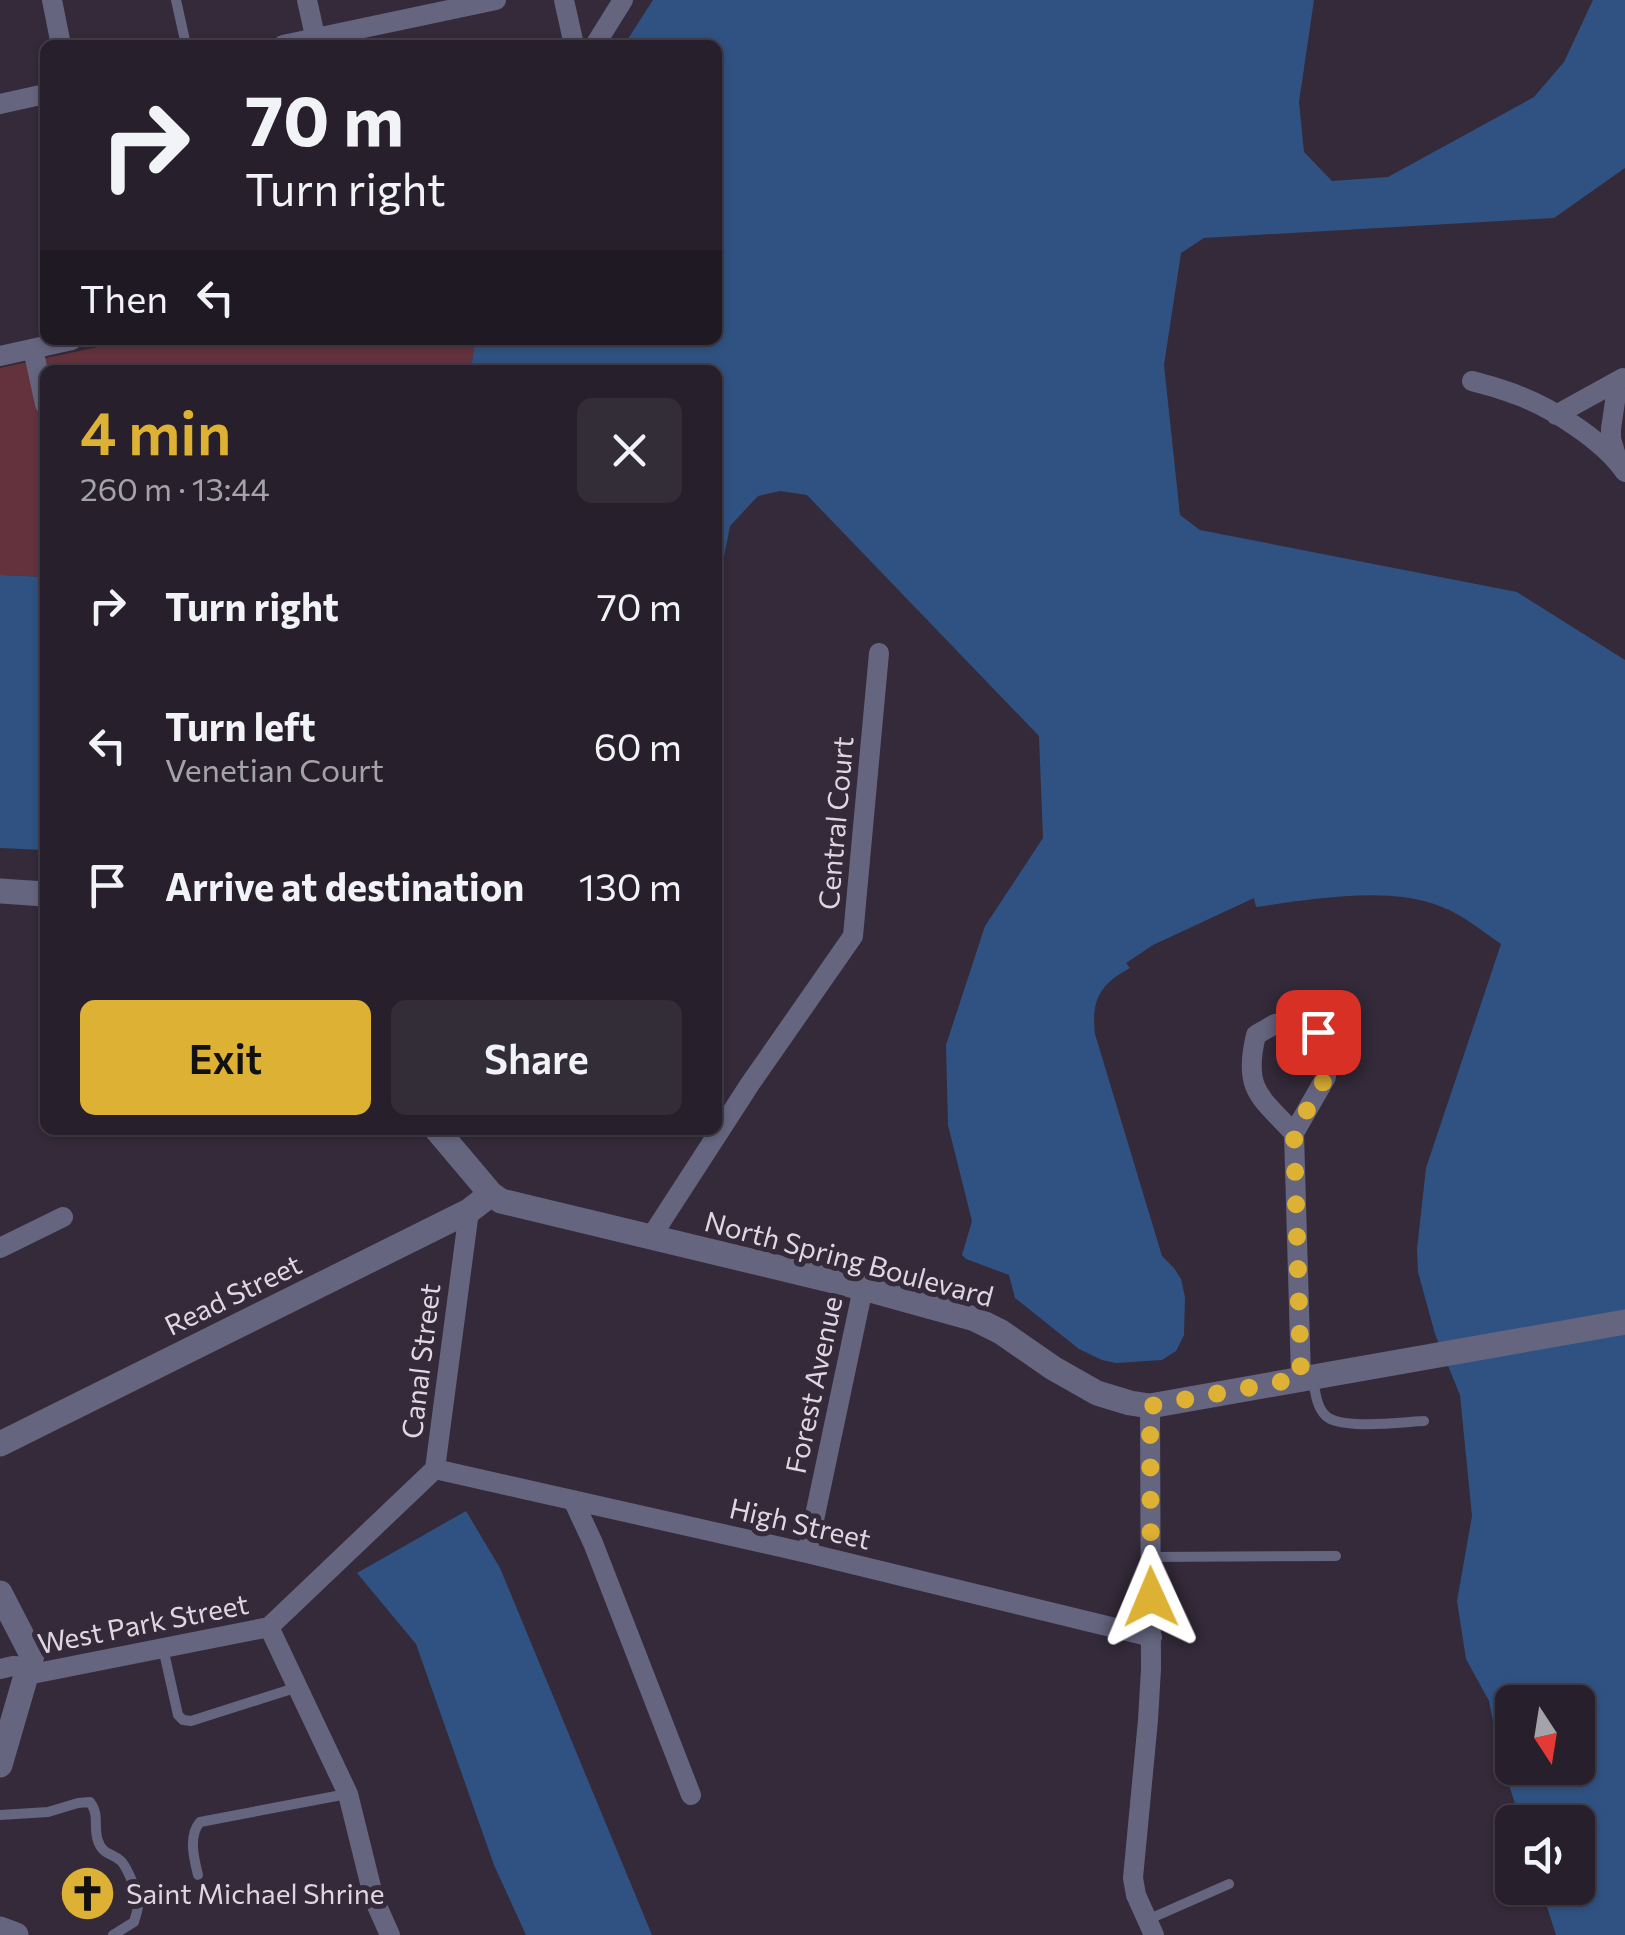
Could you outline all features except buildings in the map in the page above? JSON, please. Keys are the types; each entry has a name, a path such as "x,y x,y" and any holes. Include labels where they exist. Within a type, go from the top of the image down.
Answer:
{"street":[{"path":"52,0 60,40"},
{"path":"307,0 316,40"},
{"path":"323,40 438,6 496,0"},
{"path":"564,0 573,40"},
{"path":"598,40 623,0"},
{"path":"0,104 40,95"},
{"path":"0,356 50,345"},
{"path":"32,349 40,383"},
{"path":"1556,415 1621,379"},
{"path":"1621,379 1610,429 1622,468"},
{"path":"1472,381 1520,396 1572,424 1622,468"},
{"name":"Central Court","path":"722,1127 853,936 879,653"},
{"path":"0,892 40,894"},
{"path":"1294,1133 1254,1086 1250,1061 1256,1035 1274,1024 1298,1019 1318,1032 1325,1048 1326,1077 1294,1133 1307,1377"},
{"path":"441,1135 491,1194"},
{"name":"Central Court","path":"651,1237 717,1135"},
{"name":"North Spring Boulevard","path":"491,1194 501,1200 863,1288 975,1320 1097,1393 1130,1404 1150,1406 1625,1322"},
{"name":"Read Street","path":"0,1444 468,1211 491,1194"},
{"name":"Canal Street","path":"269,1626 435,1469 468,1211"},
{"path":"0,1248 63,1217"},
{"name":"Forest Avenue","path":"807,1553 863,1288"},
{"path":"1150,1406 1152,1636 1133,1878 1150,1928"},
{"name":"High Street","path":"435,1469 1152,1636"},
{"path":"573,1500 691,1794"},
{"path":"0,1593 32,1654 0,1766"},
{"path":"269,1626 348,1794 374,1900 390,1935"},
{"name":"West Park Street","path":"0,1669 13,1666 29,1671 269,1626"},
{"path":"0,1929 16,1935"}],"lane":[{"path":"176,0 185,40"},
{"path":"1307,1377 1327,1418 1342,1424 1424,1422"},
{"path":"1151,1557 1336,1556"},
{"path":"163,1648 178,1715 183,1720 192,1721 298,1687"},
{"path":"198,1875 194,1839 195,1827 200,1822 348,1794"},
{"path":"0,1815 48,1812 90,1802 97,1817 99,1845 105,1854 126,1867 139,1900 134,1922 112,1935"},
{"path":"1150,1928 1229,1884"}],"shaded area":[{"path":"108,345 474,345 472,365 40,365 40,577 0,575 0,368"}],"water":[{"path":"653,0 1314,0 1299,102 1304,152 1332,181 1388,177 1534,97 1564,62 1593,0 1625,0 1625,168 1554,218 1204,238 1181,253 1164,365 1180,515 1200,530 1517,592 1625,660 1625,1935 1556,1935 1546,1905 1595,1905 1595,1805 1516,1805 1509,1785 1595,1785 1595,1685 1495,1685 1495,1732 1489,1701 1466,1659 1457,1601 1472,1516 1460,1395 1435,1334 1418,1272 1417,1249 1426,1168 1501,944 1457,914 1421,900 1350,896 1256,907 1254,898 1153,945 1126,963 1130,968 1111,980 1096,1002 1095,1034 1162,1256 1181,1279 1185,1297 1184,1335 1176,1351 1162,1360 1116,1363 1079,1349 1015,1298 1009,1275 962,1255 972,1221 948,1125 946,1045 985,926 1043,838 1039,736 807,495 780,491 758,496 730,526 722,571 722,365 472,365 474,345 722,345 722,40 627,40"},
{"path":"0,575 40,577 40,850 0,848"},
{"path":"466,1511 500,1568 652,1935 526,1935 494,1865 416,1644 357,1573"}],"place":[{"name":"Saint Michael Shrine","path":"87,1894"}],"route":[{"path":"1151,1597 1150,1406 1301,1378 1294,1133 1326,1077 1325,1048 1318,1032"}]}
